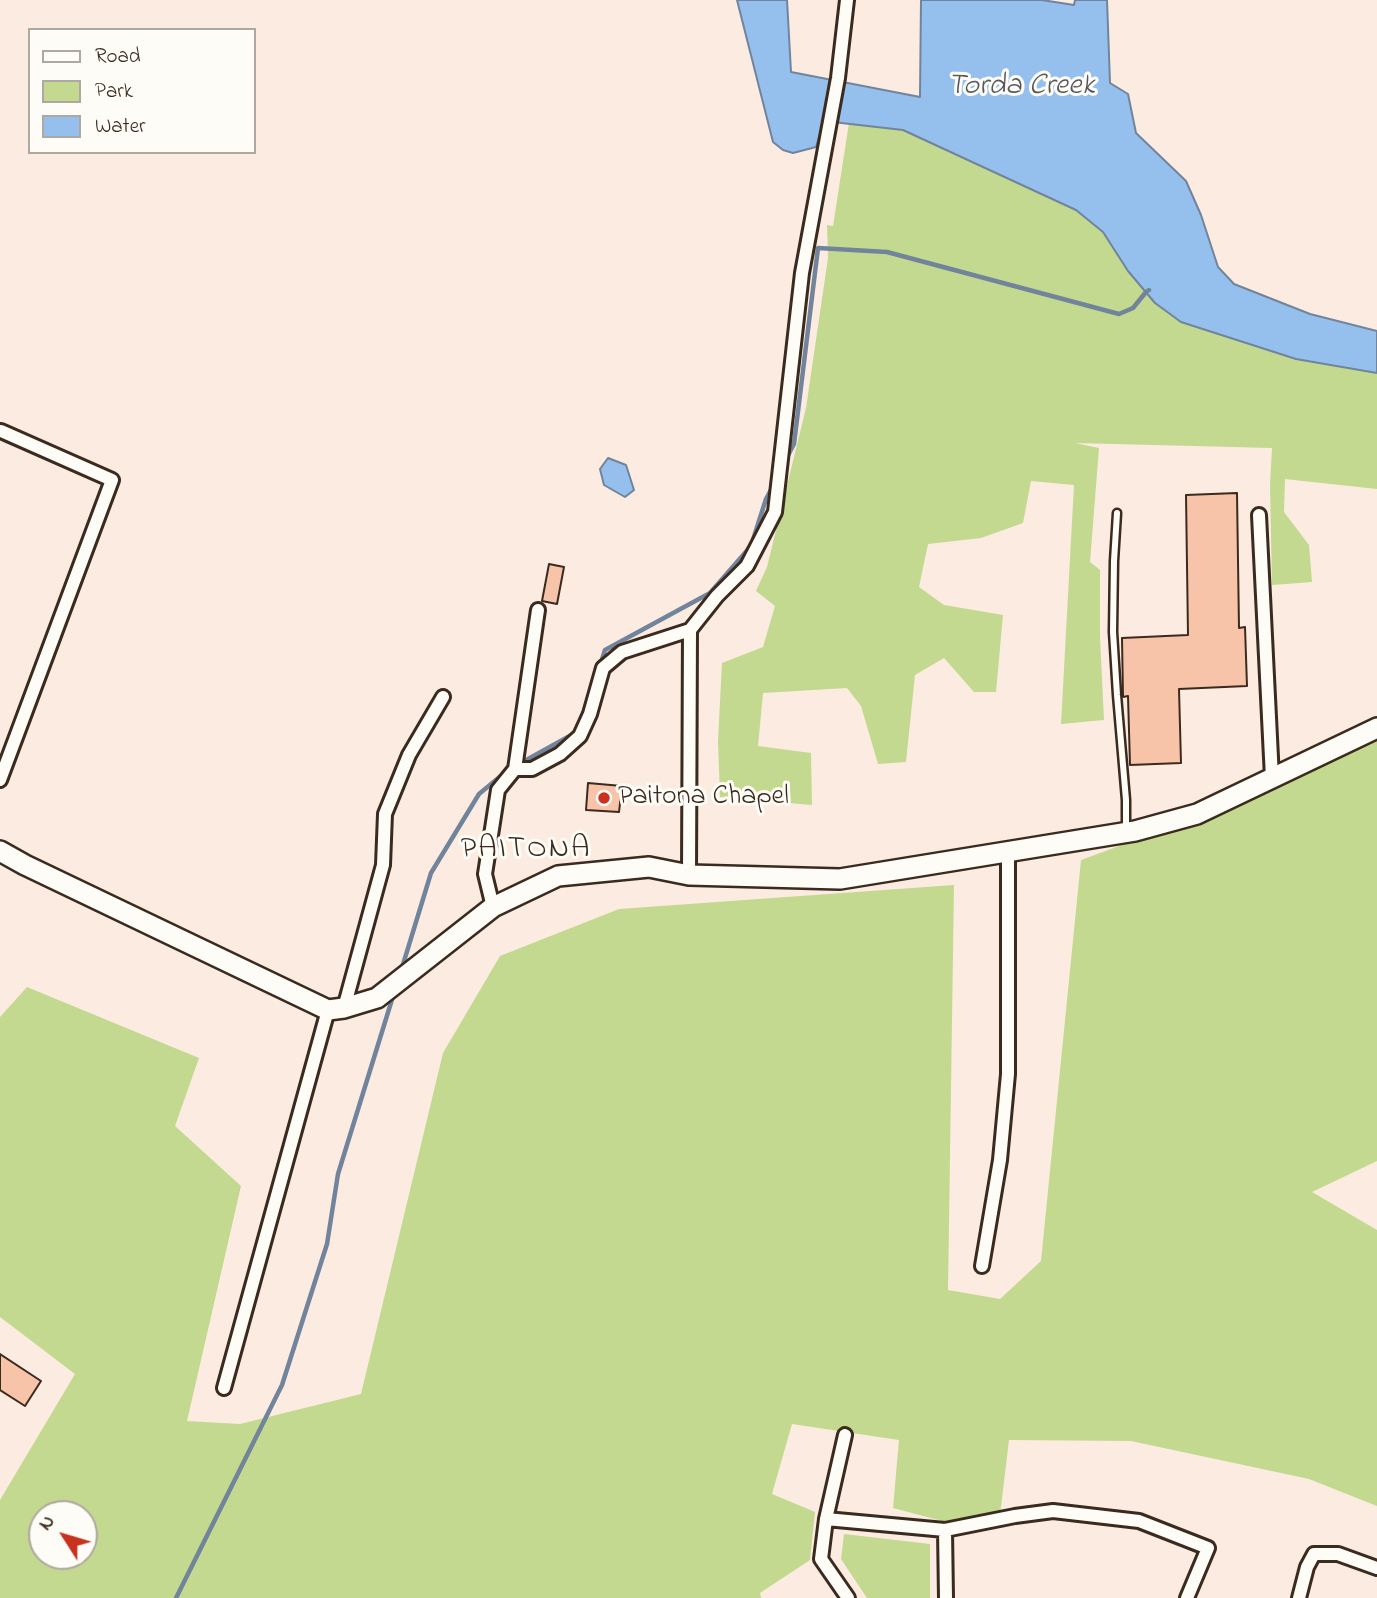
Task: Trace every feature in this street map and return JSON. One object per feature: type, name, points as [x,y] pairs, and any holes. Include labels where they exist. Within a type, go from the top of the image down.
[{"type":"street","points":[[514,769],[532,769],[560,754],[580,736],[590,714],[603,668],[622,652],[690,631],[716,596],[747,566],[775,512],[802,273],[838,78],[847,0]]},
{"type":"street","points":[[0,780],[112,480],[1,431]]},
{"type":"street","points":[[1259,514],[1272,778]]},
{"type":"street","points":[[493,907],[485,874],[498,790],[514,769],[538,610]]},
{"type":"street","points":[[689,875],[690,631]]},
{"type":"street","points":[[224,1388],[336,1009],[383,865],[386,814],[409,755],[443,697]]},
{"type":"street","points":[[0,851],[50,877],[336,1009],[377,998],[493,907],[558,876],[649,867],[689,875],[840,879],[1126,833],[1197,814],[1377,728]]},
{"type":"street","points":[[982,1266],[1000,1160],[1008,1074],[1009,852]]},
{"type":"street","points":[[845,1435],[826,1519],[821,1559],[848,1598]]},
{"type":"street","points":[[826,1519],[946,1531],[1053,1511],[1139,1521],[1208,1548],[1186,1598]]},
{"type":"street","points":[[946,1531],[946,1598]]},
{"type":"street","points":[[1299,1598],[1307,1567],[1314,1554],[1338,1554],[1377,1568]]},
{"type":"lane","points":[[1117,513],[1113,632],[1126,800],[1126,833]]},
{"type":"green space","points":[[849,123],[903,130],[1076,210],[1103,232],[1128,271],[1155,303],[1181,322],[1296,359],[1377,373],[1377,489],[1285,479],[1284,512],[1309,545],[1312,582],[1272,585],[1272,448],[1075,443],[1099,448],[1090,562],[1100,570],[1104,720],[1061,724],[1074,485],[1031,481],[1023,523],[981,538],[928,544],[919,587],[944,605],[1003,615],[996,692],[974,692],[944,658],[915,675],[906,762],[878,764],[861,706],[847,688],[763,693],[758,746],[811,753],[812,805],[720,797],[718,741],[722,663],[763,647],[775,606],[756,591],[767,567],[806,408],[828,258],[827,225],[833,226]]},
{"type":"green space","points":[[1377,740],[1377,1161],[1312,1192],[1377,1230],[1377,1506],[1309,1479],[1131,1441],[1009,1440],[1000,1515],[946,1522],[893,1508],[899,1440],[792,1424],[772,1494],[815,1512],[810,1560],[760,1593],[761,1598],[0,1598],[0,1500],[75,1374],[0,1317],[0,1017],[27,987],[199,1058],[175,1126],[241,1186],[187,1421],[240,1424],[361,1394],[443,1053],[500,956],[619,909],[954,885],[948,1290],[1000,1299],[1041,1261],[1081,860],[1280,787]]},
{"type":"green space","points":[[844,1534],[930,1544],[930,1598],[867,1598],[841,1559]]},
{"type":"water","name":"Torda Creek","points":[[737,0],[787,0],[791,72],[920,97],[921,0],[1042,0],[1074,5],[1075,0],[1107,0],[1110,83],[1128,94],[1136,133],[1186,181],[1201,215],[1218,267],[1234,284],[1310,314],[1377,331],[1377,373],[1296,359],[1181,322],[1155,303],[1128,271],[1103,232],[1076,210],[903,130],[824,121],[816,147],[793,153],[783,150],[773,142]]},
{"type":"water","points":[[608,458],[626,465],[634,490],[625,497],[604,485],[600,469]]},
{"type":"building","points":[[1237,493],[1239,628],[1245,627],[1247,686],[1179,689],[1181,763],[1130,765],[1128,696],[1123,697],[1122,638],[1188,635],[1186,495]]},
{"type":"building","points":[[549,564],[564,567],[557,604],[542,601]]},
{"type":"building","name":"Paitona Chapel","points":[[588,783],[622,786],[619,812],[586,810]]},
{"type":"building","points":[[0,1354],[41,1381],[25,1406],[0,1390]]},
{"type":"waterway","points":[[785,461],[794,444],[818,248],[887,252],[1119,314],[1133,308],[1149,290]]},
{"type":"waterway","points":[[600,666],[605,650],[710,593],[751,546],[766,499],[774,484]]},
{"type":"waterway","points":[[580,722],[589,697]]},
{"type":"waterway","points":[[519,764],[575,733]]},
{"type":"waterway","points":[[401,971],[431,873],[479,794],[508,770]]},
{"type":"waterway","points":[[176,1598],[282,1385],[327,1244],[338,1174],[394,993]]},
{"type":"place","name":"Paitona Chapel","points":[[604,798]]},
{"type":"district","name":"PAITONA","points":[[526,851]]}]
